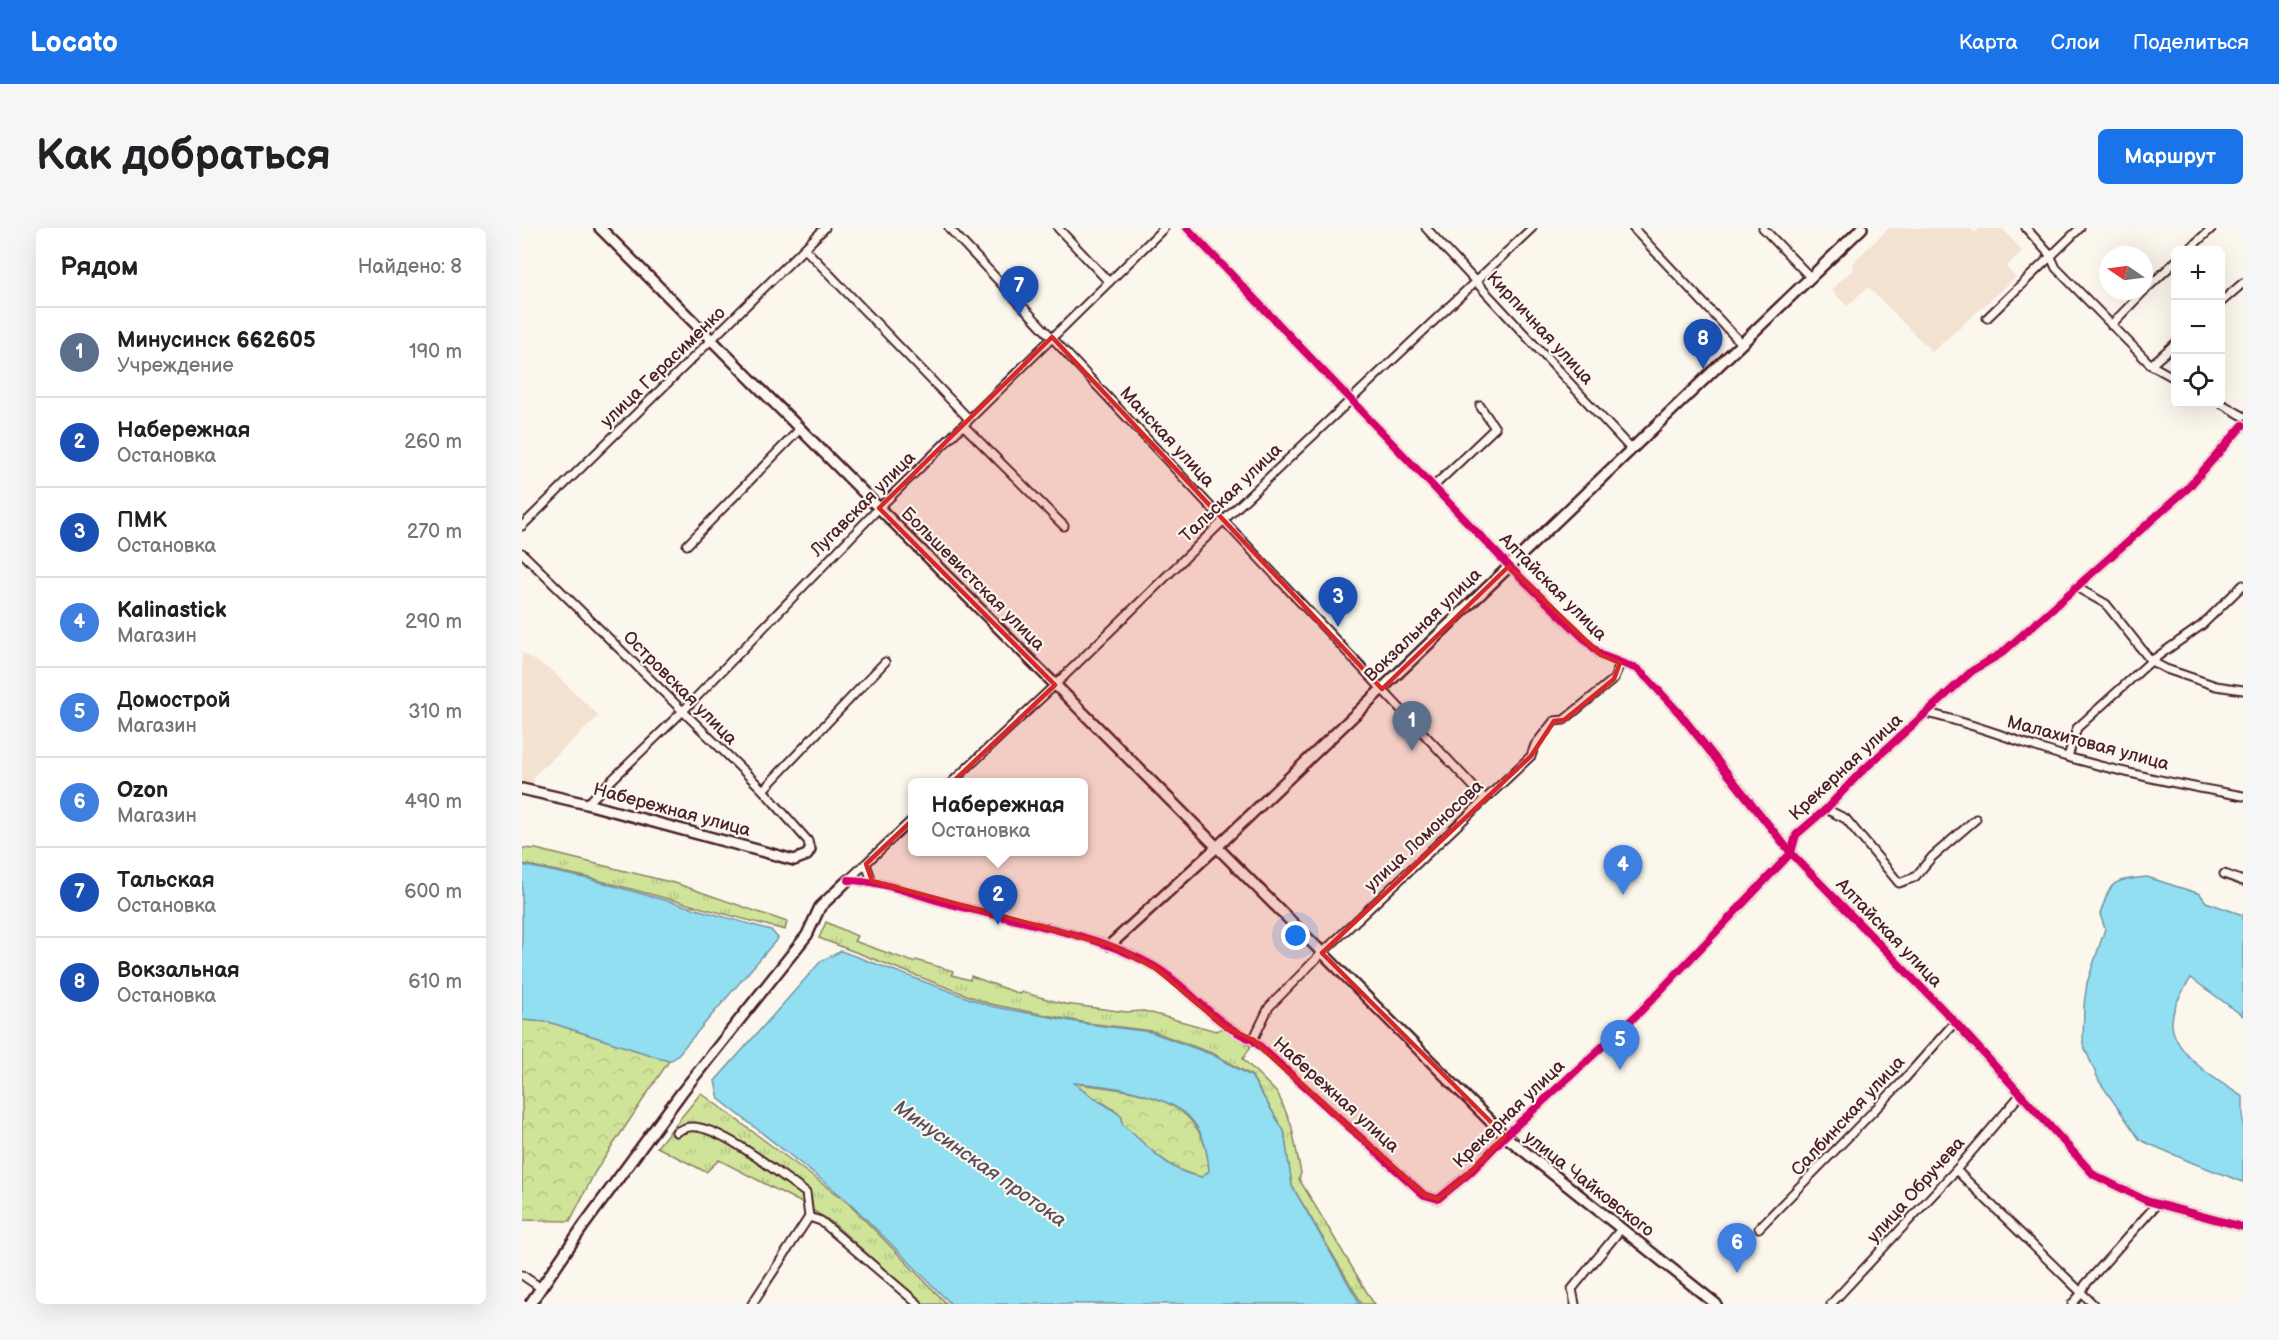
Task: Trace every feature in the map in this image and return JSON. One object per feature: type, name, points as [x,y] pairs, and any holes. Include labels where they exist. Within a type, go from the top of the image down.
[{"type":"street","name":"Большевистская улица","points":[[600,228],[1322,953]]},
{"type":"street","name":"улица Герасименко","points":[[522,526],[825,228]]},
{"type":"street","name":"Манская улица","points":[[949,228],[1485,799]]},
{"type":"street","points":[[1058,228],[1109,282]]},
{"type":"street","name":"Лугавская улица","points":[[587,804],[682,711],[879,508],[1164,228]]},
{"type":"street","name":"Алтайская улица","points":[[1187,228],[1509,566],[1601,655],[1637,669],[1680,714],[1791,853],[1955,1022],[2094,1175],[2147,1201],[2243,1227]]},
{"type":"street","name":"Кирпичная улица","points":[[1426,228],[1631,449]]},
{"type":"street","name":"Тальская улица","points":[[957,778],[1224,520],[1532,228]]},
{"type":"street","points":[[1633,228],[1741,343]]},
{"type":"street","points":[[1763,228],[1811,278]]},
{"type":"street","name":"Вокзальная улица","points":[[1110,945],[1217,847],[1862,228]]},
{"type":"street","points":[[2026,228],[2050,255],[2056,268],[2111,325],[2151,365],[2171,377]]},
{"type":"street","points":[[1987,318],[2080,228]]},
{"type":"street","points":[[2192,246],[2212,228]]},
{"type":"street","points":[[805,249],[969,419]]},
{"type":"street","points":[[2153,282],[2171,265]]},
{"type":"street","points":[[2224,300],[2243,284]]},
{"type":"street","points":[[2111,325],[2135,300]]},
{"type":"street","points":[[2151,365],[2171,347]]},
{"type":"street","points":[[1434,486],[1495,428],[1480,406]]},
{"type":"street","points":[[2225,406],[2243,416]]},
{"type":"street","points":[[963,425],[1064,526]]},
{"type":"street","name":"Крекерная улица","points":[[1438,1199],[1470,1173],[1505,1136],[1641,1011],[1791,853],[1796,835],[1826,809],[1860,773],[1972,671],[2002,653],[2188,489],[2243,425]]},
{"type":"street","points":[[687,545],[799,430]]},
{"type":"street","name":"Островская улица","points":[[522,553],[763,790],[808,841],[810,850]]},
{"type":"street","points":[[2068,757],[2077,728],[2151,661],[2202,625],[2243,585]]},
{"type":"street","points":[[2076,587],[2106,604],[2151,661],[2166,669],[2216,686],[2243,690]]},
{"type":"street","points":[[763,790],[885,662]]},
{"type":"street","name":"улица Ломоносова","points":[[1253,1040],[1269,1007],[1322,953],[1531,756],[1535,745],[1554,721],[1564,720],[1614,680],[1620,663]]},
{"type":"street","name":"Малахитовая улица","points":[[1926,713],[1953,719],[2068,757],[2207,790],[2243,796]]},
{"type":"street","name":"Набережная улица","points":[[522,789],[587,804],[794,860],[807,855],[810,850]]},
{"type":"street","points":[[1826,809],[1846,819],[1899,883],[1915,877],[1932,857],[1976,819]]},
{"type":"street","points":[[530,1304],[584,1225],[682,1092],[807,935],[820,906],[908,824]]},
{"type":"street","points":[[866,864],[872,881]]},
{"type":"street","points":[[2224,874],[2243,881]]},
{"type":"street","name":"Набережная улица","points":[[848,880],[872,881],[950,904],[1110,945],[1154,967],[1204,1006],[1225,1027],[1253,1040],[1424,1195],[1438,1199]]},
{"type":"street","name":"улица Чайковского","points":[[1322,953],[1505,1136],[1716,1304]]},
{"type":"street","name":"Салбинская улица","points":[[1759,1228],[1901,1083],[1955,1022]]},
{"type":"street","name":"улица Обручева","points":[[1832,1304],[1956,1170],[2021,1094]]},
{"type":"street","points":[[676,1131],[691,1127],[720,1134],[806,1193],[809,1217],[752,1304]]},
{"type":"street","points":[[1956,1170],[2093,1304]]},
{"type":"street","points":[[2072,1304],[2085,1285],[2157,1204]]},
{"type":"street","points":[[809,1217],[821,1221],[918,1304]]},
{"type":"street","points":[[1575,1304],[1572,1289],[1621,1229]]},
{"type":"street","points":[[522,1275],[541,1288]]},
{"type":"highlighted area","points":[[1052,337],[1382,689],[1509,566],[1601,655],[1620,663],[1614,679],[1564,720],[1554,721],[1531,756],[1322,953],[1505,1136],[1470,1173],[1438,1199],[1424,1195],[1253,1040],[1225,1027],[1154,967],[1110,945],[872,881],[866,864],[1055,685],[879,508]]},
{"type":"shaded area","points":[[1889,228],[1970,228],[1975,233],[1980,228],[2002,228],[2022,251],[2006,267],[2016,277],[1932,352],[1868,287],[1847,306],[1831,290],[1852,270],[1853,262]]},
{"type":"shaded area","points":[[522,652],[553,672],[599,716],[535,775],[532,788],[522,786]]},
{"type":"green space","points":[[522,848],[536,849],[678,884],[787,922],[785,930],[586,877],[522,864]]},
{"type":"green space","points":[[826,922],[857,936],[854,941],[913,962],[916,960],[953,971],[952,975],[970,980],[971,976],[1020,994],[1021,992],[1065,1004],[1126,1012],[1144,1011],[1216,1031],[1223,1028],[1251,1046],[1243,1059],[1278,1094],[1291,1124],[1301,1173],[1299,1179],[1374,1304],[1362,1304],[1292,1186],[1284,1131],[1251,1075],[1214,1054],[1152,1031],[1087,1023],[990,1004],[819,938]]},
{"type":"green space","points":[[522,1020],[549,1022],[669,1061],[595,1172],[570,1221],[522,1220]]},
{"type":"green space","points":[[1073,1083],[1142,1094],[1163,1101],[1181,1111],[1195,1126],[1205,1145],[1209,1171],[1202,1177],[1168,1163],[1121,1124],[1122,1116]]},
{"type":"green space","points":[[701,1093],[848,1203],[947,1304],[923,1304],[833,1223],[800,1202],[719,1160],[706,1172],[657,1147]]},
{"type":"water","points":[[522,865],[589,879],[771,930],[778,938],[675,1058],[669,1061],[549,1022],[522,1020]]},
{"type":"water","points":[[2147,877],[2200,894],[2206,902],[2243,915],[2243,1016],[2191,978],[2175,1007],[2172,1025],[2181,1047],[2190,1057],[2211,1076],[2243,1097],[2243,1182],[2140,1140],[2099,1081],[2083,1044],[2087,983],[2105,929],[2100,914],[2104,903],[2114,884]]},
{"type":"water","name":"Минусинская протока","points":[[841,951],[990,1006],[1087,1024],[1151,1032],[1213,1055],[1251,1076],[1284,1131],[1292,1186],[1360,1304],[951,1304],[848,1201],[719,1099],[715,1081],[821,961]],"holes":[[[1074,1083],[1118,1088],[1150,1096],[1177,1108],[1188,1116],[1201,1135],[1206,1149],[1209,1171],[1202,1177],[1179,1170],[1169,1164],[1122,1124],[1122,1117]]]},
{"type":"cycle path","points":[[1187,228],[1509,566],[1601,655],[1637,669],[1649,680],[1680,714],[1791,853],[1955,1022],[2094,1175],[2147,1201],[2243,1227]]},
{"type":"cycle path","points":[[848,880],[887,886],[1082,937],[1108,945],[1155,967],[1180,985],[1226,1025],[1253,1040],[1424,1195],[1438,1199],[1470,1173],[1505,1136],[1641,1011],[1791,853],[1796,835],[1826,809],[1860,773],[1972,671],[2002,653],[2188,488],[2243,425]]},
{"type":"place","name":"Тальская","points":[[1019,316]]},
{"type":"place","name":"Вокзальная","points":[[1703,369]]},
{"type":"place","name":"ПМК","points":[[1338,627]]},
{"type":"place","name":"Минусинск 662605","points":[[1412,751]]},
{"type":"place","name":"Kalinastick","points":[[1623,895]]},
{"type":"place","name":"Набережная","points":[[998,925]]},
{"type":"place","name":"Домострой","points":[[1620,1070]]},
{"type":"place","name":"Ozon","points":[[1737,1273]]}]
